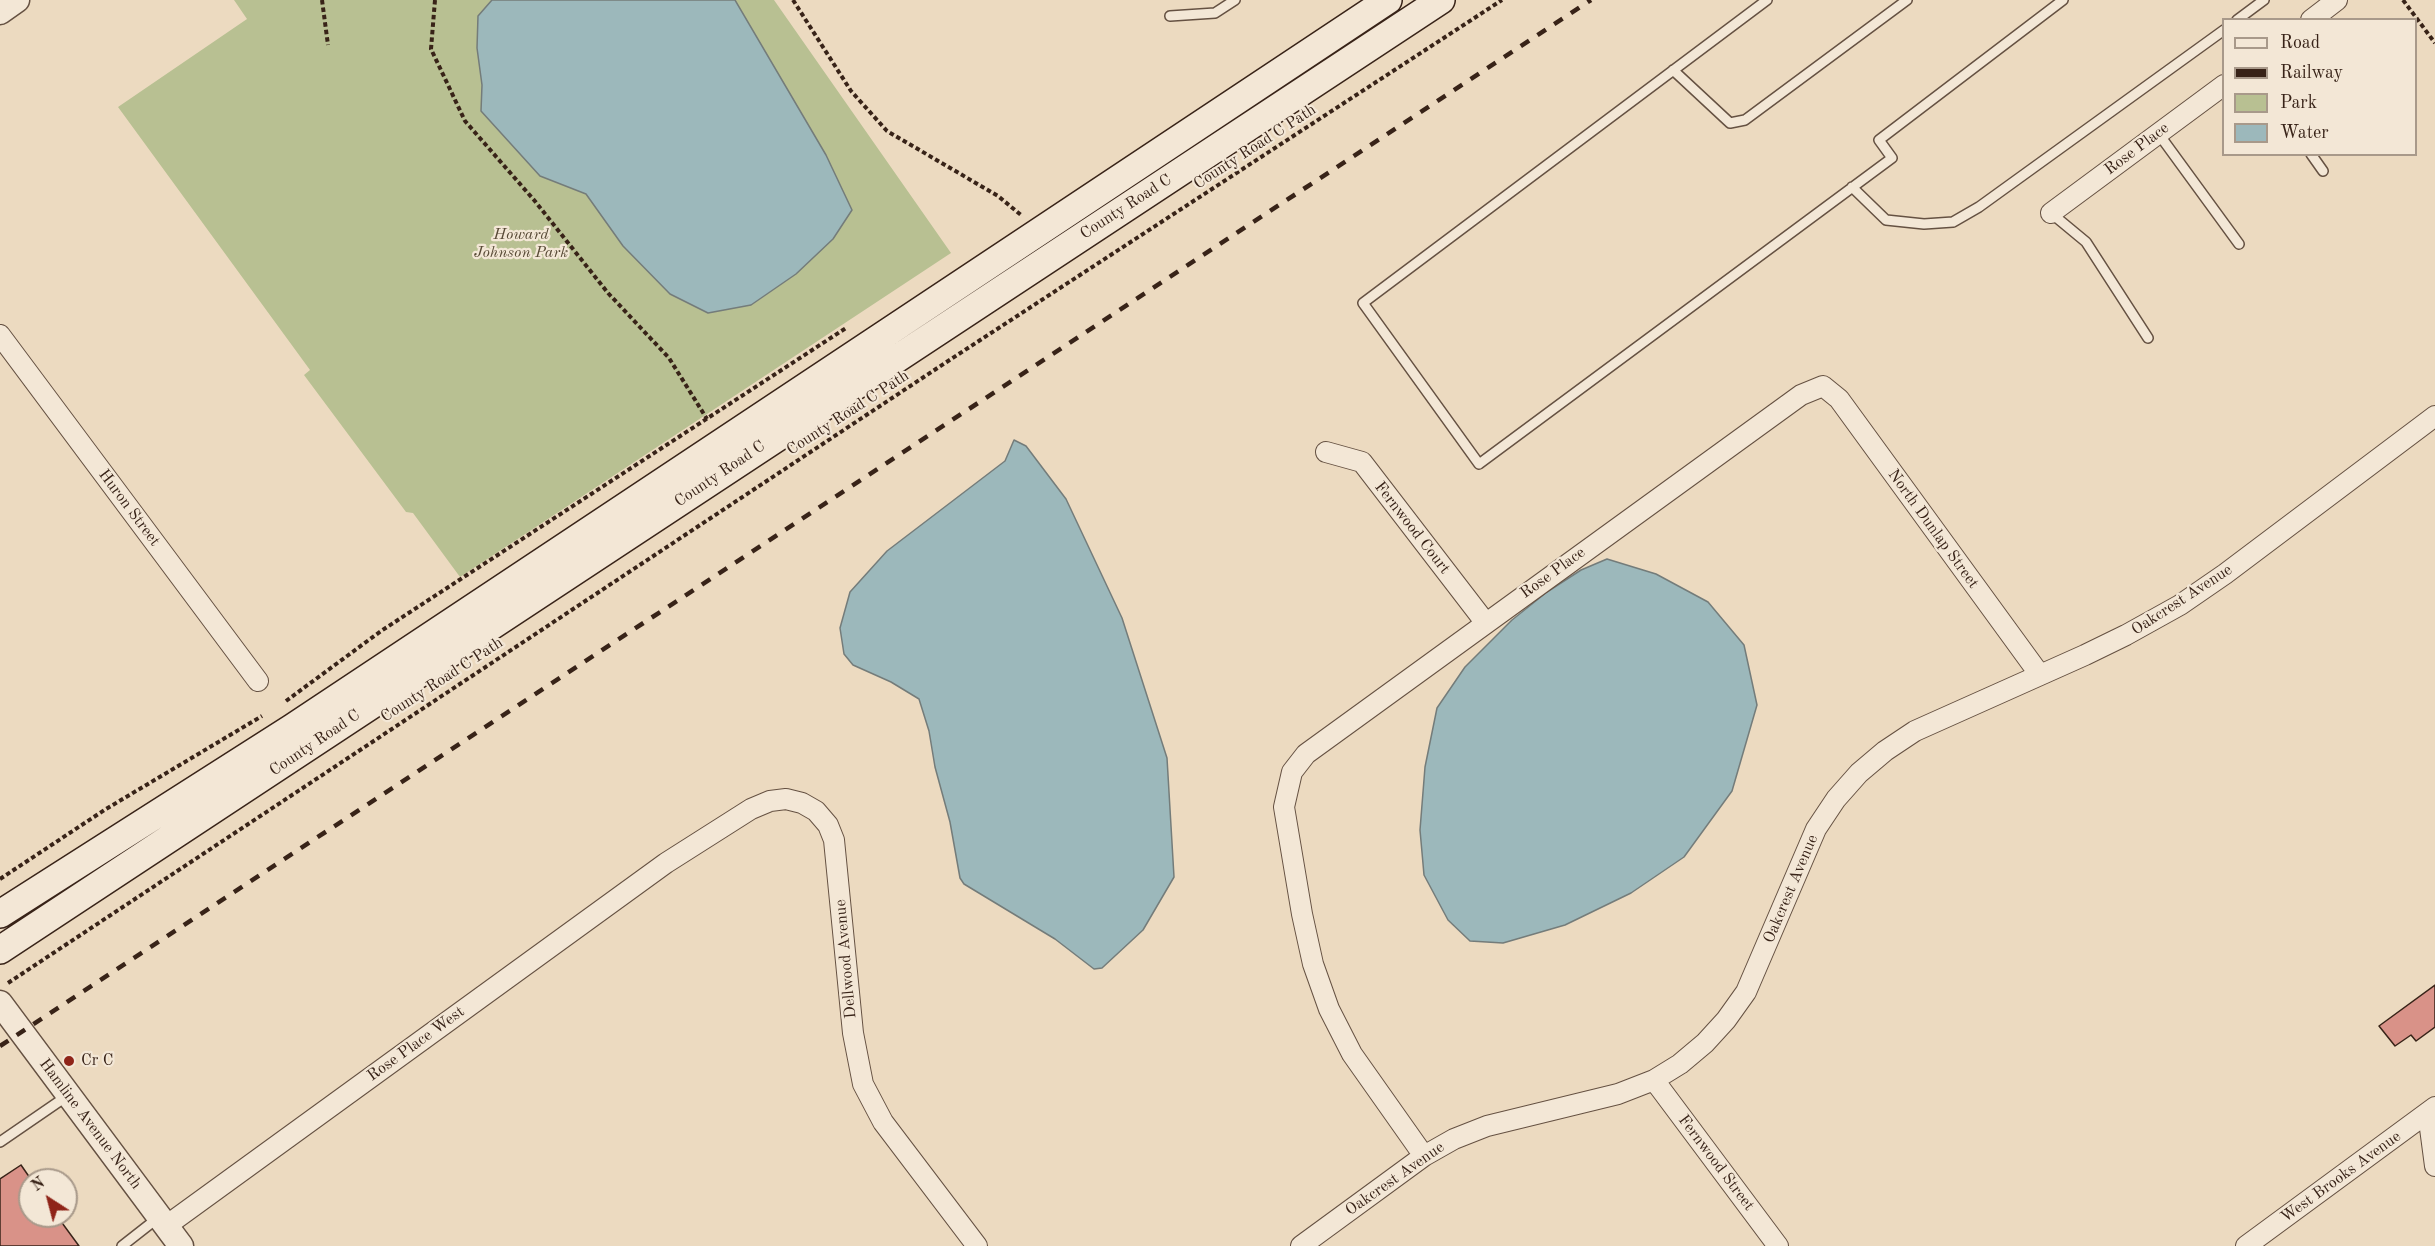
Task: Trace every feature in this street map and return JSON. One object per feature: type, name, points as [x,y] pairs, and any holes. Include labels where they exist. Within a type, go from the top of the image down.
[{"type":"main road","name":"County Road C","points":[[0,914],[312,715],[1388,0]]},
{"type":"main road","name":"County Road C","points":[[0,950],[1441,0]]},
{"type":"street","points":[[0,12],[17,0]]},
{"type":"street","points":[[2314,18],[2337,0]]},
{"type":"street","name":"Rose Place","points":[[2051,213],[2222,86]]},
{"type":"street","name":"Huron Street","points":[[0,335],[258,681]]},
{"type":"street","name":"Rose Place","points":[[1424,1156],[1352,1054],[1329,1009],[1313,964],[1284,807],[1293,772],[1306,754],[1485,622],[1800,395],[1824,386]]},
{"type":"street","name":"North Dunlap Street","points":[[1824,386],[1839,399],[2040,675]]},
{"type":"street","name":"Oakcrest Avenue","points":[[1301,1246],[1424,1156],[1454,1139],[1487,1126],[1618,1094],[1654,1080],[1680,1064],[1705,1043],[1726,1020],[1746,992],[1816,829],[1836,799],[1859,773],[1885,751],[1915,731],[2126,635],[2180,605],[2225,574],[2435,416]]},
{"type":"street","name":"Fernwood Court","points":[[1326,452],[1362,462],[1485,622]]},
{"type":"street","name":"Dellwood Avenue","points":[[666,863],[751,809],[770,801],[786,799],[802,803],[816,811],[828,825],[836,847],[853,1033],[863,1084],[883,1122],[977,1246]]},
{"type":"street","name":"Rose Place West","points":[[162,1222],[666,863]]},
{"type":"street","name":"Hamline Avenue North","points":[[0,1003],[181,1246]]},
{"type":"street","name":"Fernwood Street","points":[[1654,1080],[1778,1246]]},
{"type":"street","points":[[2431,1110],[2435,1166]]},
{"type":"street","name":"West Brooks Avenue","points":[[2246,1246],[2431,1110]]},
{"type":"lane","points":[[1170,16],[1215,13],[1235,0]]},
{"type":"lane","points":[[1767,0],[1363,303],[1479,464],[1892,158],[1879,140],[2063,0]]},
{"type":"lane","points":[[1673,70],[1730,123],[1745,120],[1907,0]]},
{"type":"lane","points":[[2240,18],[2264,0]]},
{"type":"lane","points":[[1852,187],[1886,220],[1924,224],[1953,222],[1979,207],[2222,31]]},
{"type":"lane","points":[[2158,133],[2239,244]]},
{"type":"lane","points":[[2312,156],[2323,171]]},
{"type":"lane","points":[[2051,213],[2086,242],[2148,338]]},
{"type":"lane","points":[[0,1142],[69,1095]]},
{"type":"lane","points":[[122,1246],[162,1222]]},
{"type":"path","points":[[322,0],[328,45]]},
{"type":"path","points":[[435,0],[431,49],[465,121],[534,200],[608,293],[669,358],[707,419]]},
{"type":"path","points":[[793,0],[851,91],[887,131],[998,196],[1022,215],[1013,221]]},
{"type":"path","name":"County Road C Path","points":[[0,988],[945,363],[1502,0]]},
{"type":"path","points":[[2403,0],[2416,18]]},
{"type":"path","points":[[2417,19],[2435,43]]},
{"type":"path","points":[[278,706],[381,631],[855,322]]},
{"type":"path","points":[[0,879],[106,809],[268,712]]},
{"type":"green space","name":"Howard Johnson Park","points":[[234,0],[774,0],[951,253],[460,577],[413,513],[406,512],[304,375],[310,370],[118,107],[247,19]]},
{"type":"water","points":[[492,0],[735,0],[826,155],[852,210],[833,239],[796,274],[751,305],[708,313],[670,294],[623,246],[586,194],[540,176],[481,111],[482,85],[477,48],[478,16]]},
{"type":"water","points":[[1014,440],[1026,446],[1066,499],[1122,618],[1167,758],[1174,877],[1143,930],[1102,968],[1094,969],[1055,939],[964,884],[960,878],[950,822],[935,767],[929,731],[919,699],[891,682],[853,665],[844,654],[840,628],[850,592],[887,551],[1005,461]]},
{"type":"water","points":[[1607,559],[1656,574],[1708,602],[1744,645],[1757,705],[1732,791],[1684,857],[1631,893],[1565,925],[1503,943],[1470,941],[1448,920],[1424,875],[1420,830],[1425,767],[1437,708],[1465,667],[1512,620],[1547,592],[1581,570]]},
{"type":"building","points":[[2435,985],[2435,1027],[2416,1041],[2411,1035],[2395,1046],[2379,1026]]},
{"type":"building","points":[[21,1165],[23,1168],[18,1168],[18,1228],[66,1228],[79,1246],[0,1246],[0,1179]]},
{"type":"railway","points":[[0,1046],[1591,0]]},
{"type":"place","name":"Cr C","points":[[69,1061]]}]
